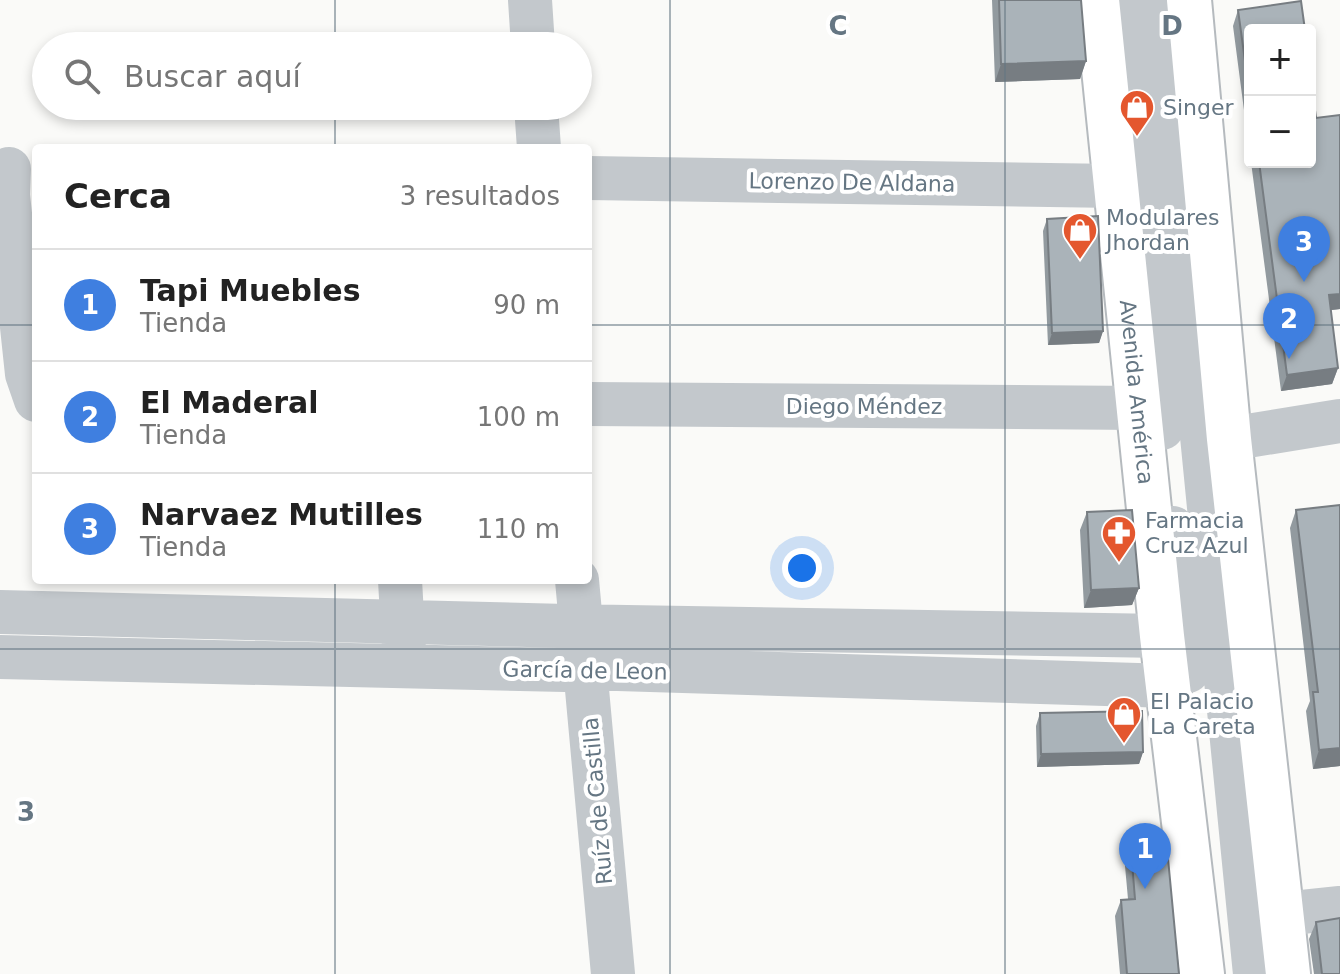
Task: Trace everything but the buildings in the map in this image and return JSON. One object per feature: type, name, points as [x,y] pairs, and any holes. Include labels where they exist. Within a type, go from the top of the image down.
[{"type":"main road","name":"Avenida América","points":[[1097,0],[1162,636],[1202,974]]},
{"type":"main road","points":[[1189,0],[1229,439],[1288,974]]},
{"type":"street","points":[[530,0],[532,32]]},
{"type":"street","points":[[1125,0],[1160,405],[1220,974]]},
{"type":"street","points":[[1159,0],[1255,974]]},
{"type":"street","points":[[537,120],[539,144]]},
{"type":"street","points":[[15,169],[8,195],[27,374],[32,388]]},
{"type":"street","name":"Lorenzo De Aldana","points":[[592,178],[1116,186]]},
{"type":"street","name":"Diego Méndez","points":[[592,404],[1140,408]]},
{"type":"street","points":[[1229,439],[1340,421]]},
{"type":"street","name":"Ruíz de Castilla","points":[[577,584],[613,974]]},
{"type":"street","points":[[401,601],[405,666]]},
{"type":"street","name":"García de Leon","points":[[0,612],[401,601],[583,648],[1170,686]]},
{"type":"street","name":"García de Leon","points":[[0,657],[565,670],[583,648],[1162,636]]},
{"type":"street","points":[[1283,914],[1340,908]]},
{"type":"place","name":"Singer","points":[[1137,138]]},
{"type":"place","name":"Modulares Jhordan","points":[[1080,261]]},
{"type":"place","name":"Narvaez Mutilles","points":[[1304,282]]},
{"type":"place","name":"El Maderal","points":[[1289,359]]},
{"type":"place","name":"Farmacia Cruz Azul","points":[[1119,564]]},
{"type":"place","name":"El Palacio La Careta","points":[[1124,745]]},
{"type":"place","name":"Tapi Muebles","points":[[1145,889]]}]
